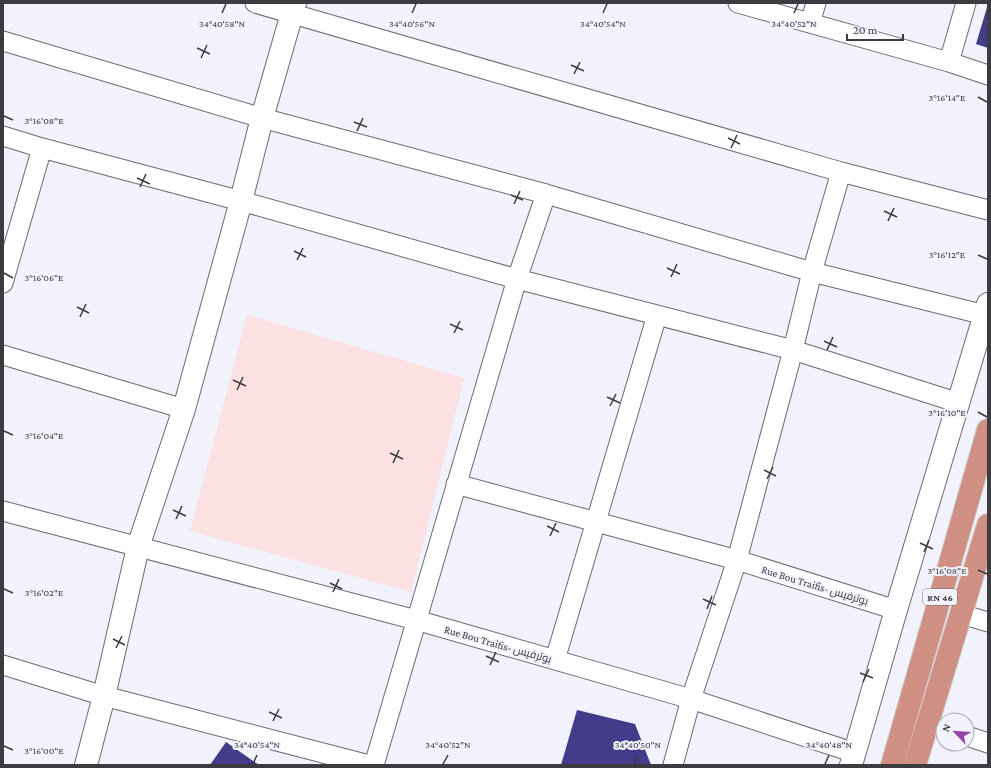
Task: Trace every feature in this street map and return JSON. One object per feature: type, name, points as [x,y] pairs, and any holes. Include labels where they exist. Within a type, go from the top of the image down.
[{"type":"highway","name":"RN 46","points":[[892,765],[988,430]]},
{"type":"highway","name":"RN 46","points":[[938,712],[961,614],[988,525]]},
{"type":"highway","name":"RN 46","points":[[915,765],[935,726]]},
{"type":"street","points":[[255,3],[293,8],[841,172],[988,210]]},
{"type":"street","points":[[738,3],[949,62],[988,75]]},
{"type":"street","points":[[810,23],[816,3]]},
{"type":"street","points":[[949,62],[966,3]]},
{"type":"street","points":[[86,765],[104,696],[138,547],[184,409],[293,8]]},
{"type":"street","points":[[3,41],[262,118],[546,194],[812,272],[986,310],[853,759]]},
{"type":"street","points":[[3,136],[517,279],[793,350],[959,403]]},
{"type":"street","points":[[3,283],[42,148]]},
{"type":"street","points":[[674,765],[692,699],[737,560],[793,350],[812,272],[841,172]]},
{"type":"street","points":[[374,765],[517,279],[546,194]]},
{"type":"street","points":[[555,660],[657,315]]},
{"type":"street","points":[[3,355],[184,409]]},
{"type":"street","name":"Rue Bou Traifis- بوترفيس","points":[[456,484],[737,560],[896,610]]},
{"type":"street","name":"Rue Bou Traifis- بوترفيس","points":[[3,511],[416,620],[692,699],[853,759]]},
{"type":"street","points":[[961,614],[988,622]]},
{"type":"street","points":[[3,665],[104,696],[369,765]]},
{"type":"street","points":[[975,739],[988,743]]},
{"type":"shaded area","points":[[247,315],[464,378],[411,592],[190,531]]},
{"type":"building","points":[[988,4],[988,48],[976,44]]},
{"type":"building","points":[[577,710],[635,724],[651,765],[561,765]]},
{"type":"building","points":[[226,742],[259,765],[210,765]]}]
